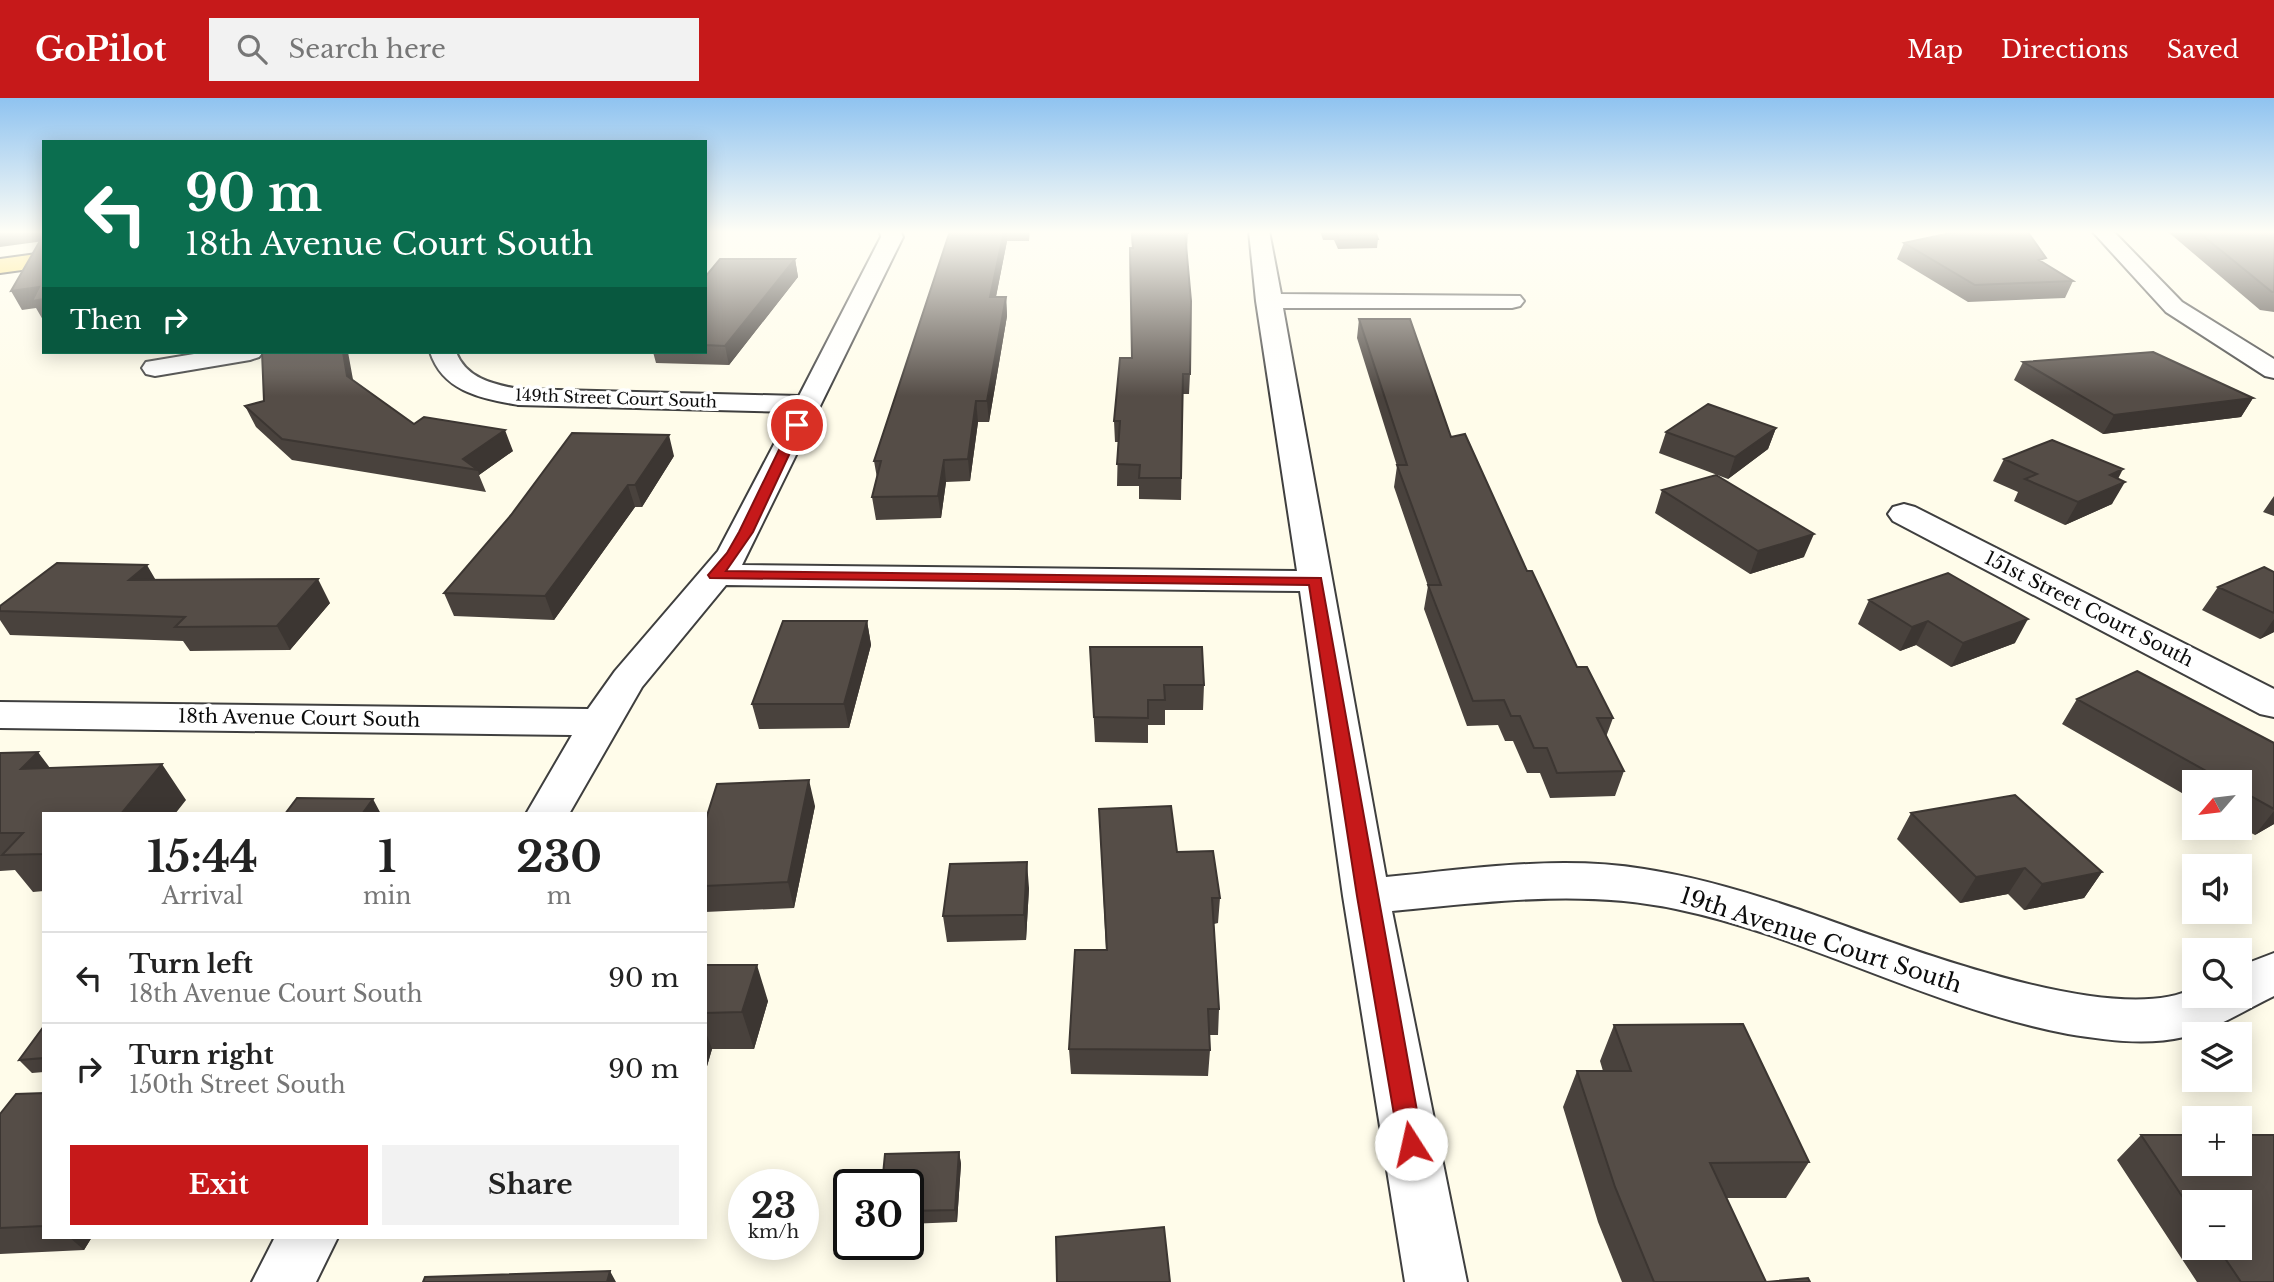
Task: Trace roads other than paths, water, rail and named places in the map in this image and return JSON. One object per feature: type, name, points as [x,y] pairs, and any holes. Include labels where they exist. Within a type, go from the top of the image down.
[{"type":"street","points":[[548,812],[599,722],[660,637],[733,555],[867,286]]},
{"type":"street","points":[[1266,286],[1296,445],[1366,896],[1436,1282]]},
{"type":"street","points":[[2154,286],[2174,307],[2274,370]]},
{"type":"street","points":[[1268,301],[1512,301]]},
{"type":"street","points":[[155,368],[238,354]]},
{"type":"street","name":"149th Street Court South","points":[[444,354],[449,369],[457,376],[493,392],[518,397],[807,404]]},
{"type":"street","name":"151st Street Court South","points":[[1904,514],[2274,705]]},
{"type":"street","points":[[715,575],[1316,581]]},
{"type":"street","name":"18th Avenue Court South","points":[[0,715],[599,722]]},
{"type":"street","name":"19th Avenue Court South","points":[[1366,896],[1499,884],[1601,882],[1676,891],[1996,997],[2064,1012],[2131,1021],[2185,1016],[2202,1008]]},
{"type":"street","points":[[2252,983],[2274,973]]},
{"type":"street","points":[[283,1282],[307,1239]]}]
